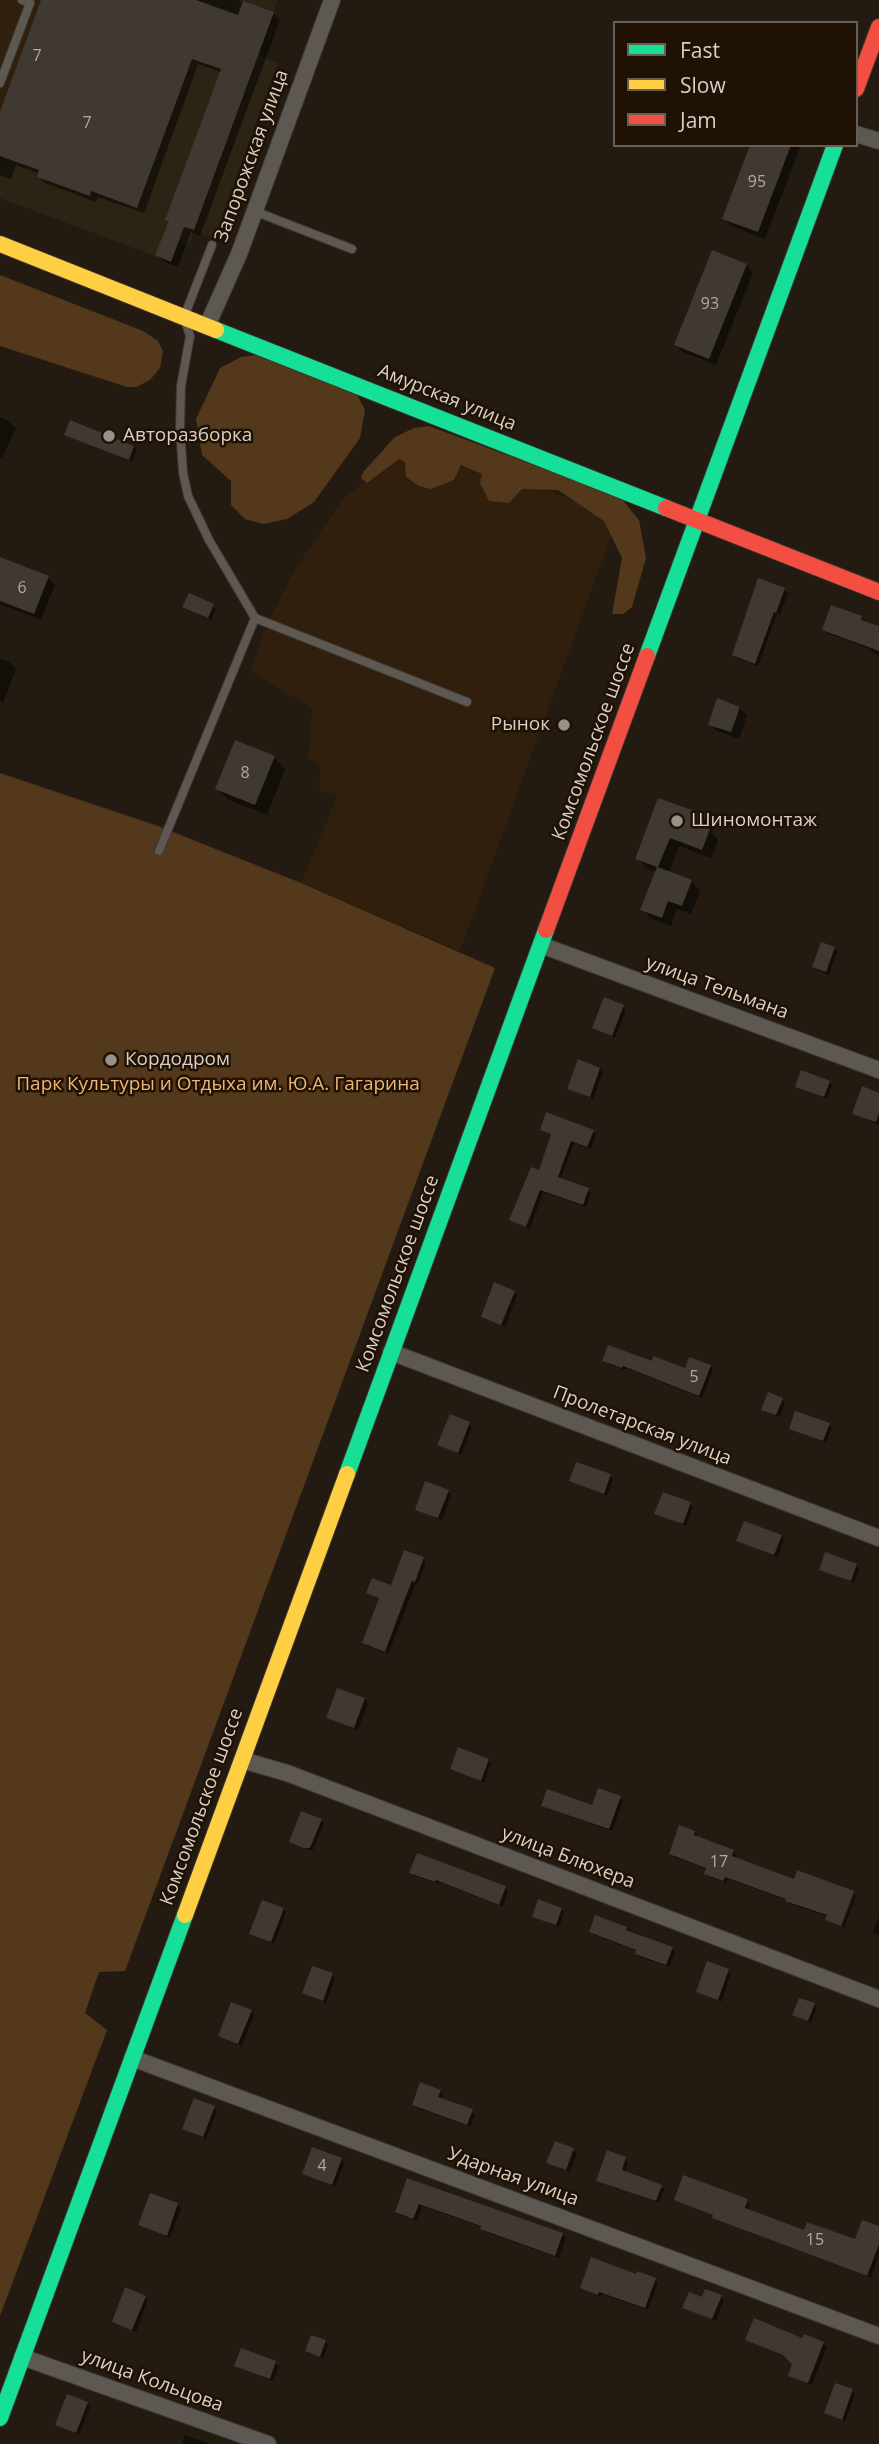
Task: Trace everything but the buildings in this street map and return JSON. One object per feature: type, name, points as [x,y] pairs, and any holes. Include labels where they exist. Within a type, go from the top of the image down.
[{"type":"main road","points":[[858,84],[879,27]]},
{"type":"main road","name":"Комсомольское шоссе","points":[[0,2418],[834,147]]},
{"type":"main road","name":"Амурская улица","points":[[0,244],[879,592]]},
{"type":"street","name":"Запорожская улица","points":[[207,326],[239,254],[332,0]]},
{"type":"street","points":[[858,135],[879,141]]},
{"type":"street","name":"улица Тельмана","points":[[541,945],[879,1070]]},
{"type":"street","name":"Пролетарская улица","points":[[391,1352],[879,1538]]},
{"type":"street","name":"улица Блюхера","points":[[242,1760],[286,1773],[879,1999]]},
{"type":"street","name":"Ударная улица","points":[[132,2058],[879,2336]]},
{"type":"street","name":"улица Кольцова","points":[[22,2357],[268,2444]]},
{"type":"lane","points":[[0,83],[30,3],[22,0]]},
{"type":"lane","points":[[254,211],[352,249]]},
{"type":"lane","points":[[212,245],[184,317],[190,336],[181,386],[180,428],[183,473],[188,496],[209,540],[255,618],[467,702]]},
{"type":"lane","points":[[159,851],[255,618]]},
{"type":"shaded area","points":[[0,0],[41,0],[0,112]]},
{"type":"shaded area","points":[[41,0],[278,0],[258,54],[278,63],[214,238],[194,231],[189,245],[179,241],[171,262],[0,198],[0,111]]},
{"type":"shaded area","points":[[417,440],[618,517],[460,951],[301,883],[337,797],[319,790],[321,765],[308,759],[312,708],[251,672],[267,624],[295,569],[344,498]]},
{"type":"green space","points":[[0,275],[143,331],[158,341],[163,351],[160,368],[150,380],[136,387],[127,387],[0,346]]},
{"type":"green space","points":[[257,355],[356,392],[365,410],[360,438],[314,502],[287,519],[263,524],[245,519],[231,505],[231,481],[202,455],[196,419],[220,368],[241,357]]},
{"type":"green space","points":[[429,426],[620,497],[639,520],[646,558],[632,607],[623,614],[612,614],[622,558],[604,521],[558,490],[522,489],[509,503],[489,501],[480,483],[482,474],[461,465],[454,480],[431,489],[419,486],[406,477],[405,462],[399,459],[367,483],[361,478],[364,471],[395,437],[414,428]]},
{"type":"green space","name":"Парк Культуры и Отдыха им. Ю.А. Гагарина","points":[[0,773],[158,826],[301,883],[495,968],[125,1971],[99,1972],[85,2013],[107,2030],[0,2316]]},
{"type":"traffic: fast","points":[[647,656],[834,147]]},
{"type":"traffic: fast","points":[[216,330],[666,508]]},
{"type":"traffic: fast","points":[[347,1474],[546,930]]},
{"type":"traffic: fast","points":[[0,2418],[185,1915]]},
{"type":"traffic: slow","points":[[0,244],[216,330]]},
{"type":"traffic: slow","points":[[185,1915],[347,1474]]},
{"type":"traffic: jam","points":[[858,84],[879,27]]},
{"type":"traffic: jam","points":[[666,508],[879,592]]},
{"type":"traffic: jam","points":[[546,930],[647,656]]},
{"type":"place","name":"Авторазборка","points":[[109,436]]},
{"type":"place","name":"Рынок","points":[[564,725]]},
{"type":"place","name":"Шиномонтаж","points":[[677,821]]},
{"type":"place","name":"Кордодром","points":[[111,1060]]}]
